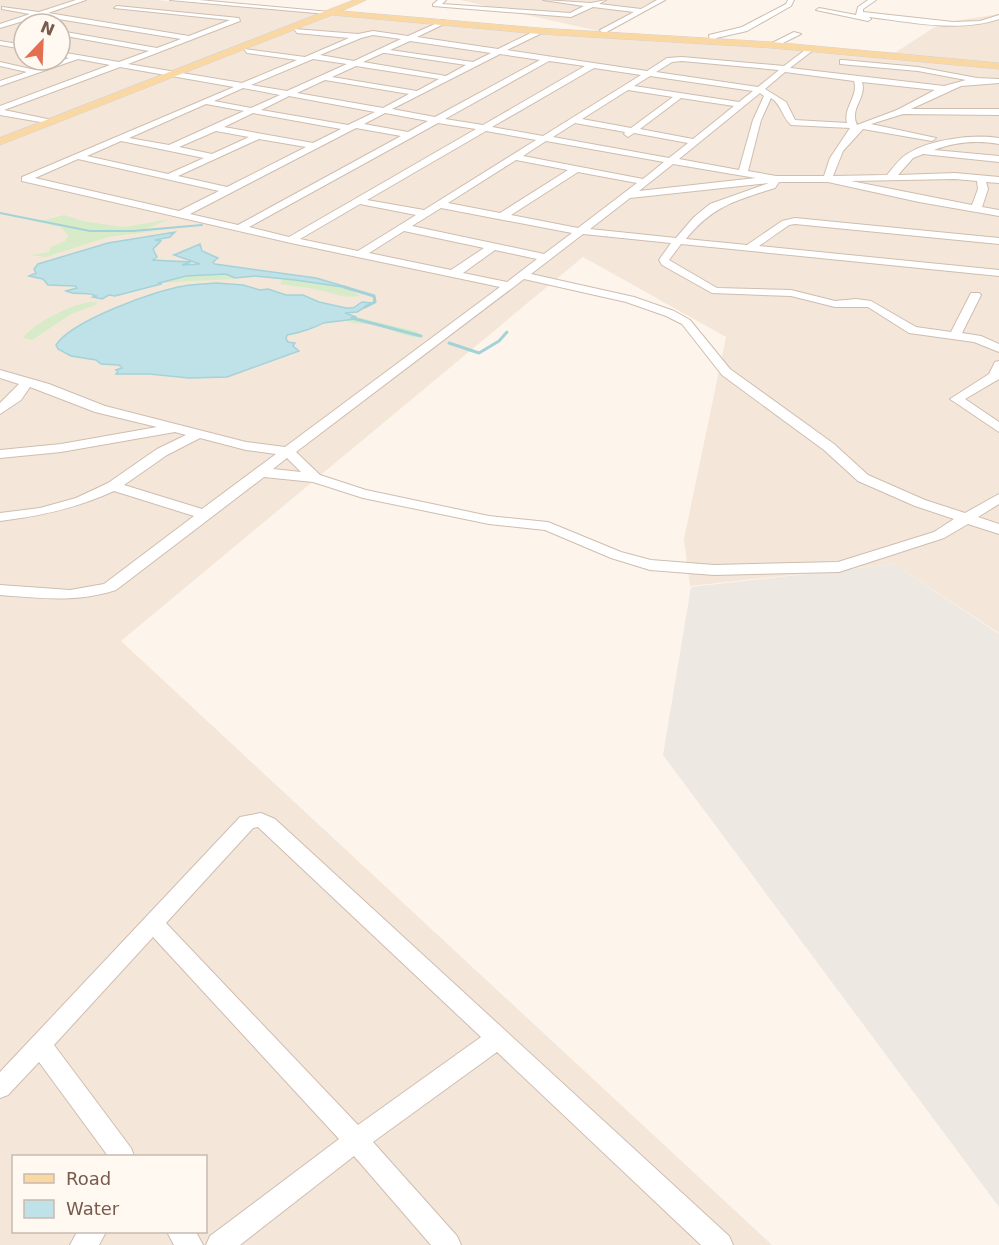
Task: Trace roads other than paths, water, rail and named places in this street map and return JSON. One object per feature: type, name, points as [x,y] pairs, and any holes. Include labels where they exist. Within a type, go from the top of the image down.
[{"type":"main road","points":[[0,142],[362,0]]},
{"type":"main road","points":[[338,10],[539,31],[772,45],[809,49],[845,57],[999,66]]},
{"type":"main road","points":[[0,151],[297,31],[338,10],[714,41]]},
{"type":"main road","points":[[24,132],[39,135]]},
{"type":"street","points":[[45,12],[83,0]]},
{"type":"street","points":[[108,11],[134,0]]},
{"type":"street","points":[[173,0],[338,10]]},
{"type":"street","points":[[207,0],[338,10]]},
{"type":"street","points":[[443,0],[435,5],[571,15],[603,0]]},
{"type":"street","points":[[505,24],[548,0],[641,11]]},
{"type":"street","points":[[603,32],[662,0]]},
{"type":"street","points":[[714,41],[712,38],[714,36],[744,29],[789,5],[791,0]]},
{"type":"street","points":[[873,0],[858,10],[859,14],[875,18]]},
{"type":"street","points":[[2,8],[21,3]]},
{"type":"street","points":[[2,8],[34,12]]},
{"type":"street","points":[[0,111],[238,20],[117,8]]},
{"type":"street","points":[[819,10],[875,18],[999,26]]},
{"type":"street","points":[[121,26],[160,12]]},
{"type":"street","points":[[72,24],[100,14]]},
{"type":"street","points":[[149,32],[193,15]]},
{"type":"street","points":[[978,23],[999,17]]},
{"type":"street","points":[[72,18],[191,38]]},
{"type":"street","points":[[171,148],[444,22]]},
{"type":"street","points":[[297,31],[359,36],[380,34],[413,38],[764,92],[782,100],[794,123],[856,127],[935,141],[979,138],[999,141]]},
{"type":"street","points":[[180,215],[539,31]]},
{"type":"street","points":[[772,45],[797,34]]},
{"type":"street","points":[[72,35],[159,50]]},
{"type":"street","points":[[359,36],[25,179],[291,240],[510,286]]},
{"type":"street","points":[[0,590],[78,595],[94,593],[110,587],[204,514],[524,276],[743,105],[764,92],[785,69],[809,49]]},
{"type":"street","points":[[247,51],[357,63],[447,78]]},
{"type":"street","points":[[385,51],[473,64]]},
{"type":"street","points":[[72,56],[546,137],[776,179]]},
{"type":"street","points":[[72,59],[77,57]]},
{"type":"street","points":[[836,77],[845,57],[974,79],[999,81]]},
{"type":"street","points":[[240,228],[549,58]]},
{"type":"street","points":[[360,254],[647,73],[674,59],[785,69],[945,89]]},
{"type":"street","points":[[720,69],[729,63]]},
{"type":"street","points":[[291,240],[593,65]]},
{"type":"street","points":[[0,84],[36,72]]},
{"type":"street","points":[[703,81],[711,75]]},
{"type":"street","points":[[325,78],[417,93]]},
{"type":"street","points":[[856,127],[848,115],[859,90],[857,79]]},
{"type":"street","points":[[898,113],[945,89],[974,79]]},
{"type":"street","points":[[625,87],[743,105]]},
{"type":"street","points":[[743,173],[757,120],[767,101],[764,92]]},
{"type":"street","points":[[608,148],[680,95]]},
{"type":"street","points":[[206,102],[409,135]]},
{"type":"street","points":[[0,111],[49,122]]},
{"type":"street","points":[[919,112],[930,123]]},
{"type":"street","points":[[828,179],[832,163],[856,127],[875,119],[898,113],[999,112]]},
{"type":"street","points":[[573,120],[697,142]]},
{"type":"street","points":[[215,128],[314,146]]},
{"type":"street","points":[[890,177],[905,160],[923,152],[935,141],[938,130]]},
{"type":"street","points":[[169,177],[258,136]]},
{"type":"street","points":[[118,138],[214,157]]},
{"type":"street","points":[[935,141],[951,154]]},
{"type":"street","points":[[923,152],[999,159]]},
{"type":"street","points":[[75,156],[228,190]]},
{"type":"street","points":[[514,158],[645,182]]},
{"type":"street","points":[[502,216],[576,169]]},
{"type":"street","points":[[627,195],[776,179],[890,177],[982,184],[999,190]]},
{"type":"street","points":[[776,179],[772,186],[716,205],[698,219],[679,241],[664,260],[666,263],[707,288],[731,293],[796,294],[835,304],[864,302],[876,306],[913,330],[977,339],[999,348]]},
{"type":"street","points":[[828,179],[919,200],[999,213]]},
{"type":"street","points":[[982,184],[999,180]]},
{"type":"street","points":[[976,209],[982,184]]},
{"type":"street","points":[[357,201],[424,213]]},
{"type":"street","points":[[438,204],[579,231],[999,273]]},
{"type":"street","points":[[749,248],[786,223],[795,221],[999,241]]},
{"type":"street","points":[[401,227],[546,258]]},
{"type":"street","points":[[452,275],[493,247]]},
{"type":"street","points":[[524,276],[641,303],[679,317],[686,322],[726,372],[829,447],[863,478],[910,499],[999,529]]},
{"type":"street","points":[[956,336],[975,295]]},
{"type":"street","points":[[999,365],[995,376],[956,399],[999,428]]},
{"type":"street","points":[[0,374],[27,381],[100,409],[246,446],[288,451],[315,478]]},
{"type":"street","points":[[0,410],[16,397],[27,381]]},
{"type":"street","points":[[0,454],[61,448],[178,428]]},
{"type":"street","points":[[0,517],[63,507],[113,486],[162,452],[200,433]]},
{"type":"street","points":[[261,472],[315,478],[363,494],[500,522],[548,526],[609,553],[643,563],[714,570],[839,567],[920,543],[939,535],[973,519],[999,498]]},
{"type":"street","points":[[113,486],[204,514]]},
{"type":"street","points":[[973,519],[999,522]]},
{"type":"street","points":[[0,1088],[247,822],[261,820],[499,1037],[720,1245]]},
{"type":"street","points":[[152,922],[356,1140],[448,1245]]},
{"type":"street","points":[[219,1245],[356,1140],[499,1037]]},
{"type":"street","points":[[40,1044],[121,1155]]},
{"type":"street","points":[[83,1245],[92,1233]]},
{"type":"street","points":[[181,1233],[190,1245]]},
{"type":"water","points":[[175,232],[170,237],[155,240],[161,241],[153,249],[157,257],[153,260],[191,262],[182,265],[200,264],[174,255],[200,244],[202,251],[218,258],[213,262],[215,264],[316,278],[350,288],[255,276],[235,278],[226,274],[186,276],[115,296],[109,295],[102,299],[93,297],[96,296],[92,294],[66,291],[77,288],[75,286],[48,285],[43,279],[29,276],[36,273],[34,269],[38,264],[108,243]]},
{"type":"water","points":[[217,283],[243,285],[260,290],[268,289],[286,295],[303,295],[319,302],[346,308],[353,308],[362,302],[372,303],[357,312],[345,313],[356,317],[355,319],[323,323],[287,335],[288,342],[295,343],[293,346],[299,351],[227,377],[189,378],[149,374],[116,374],[118,371],[116,370],[122,368],[119,365],[101,364],[96,360],[71,356],[58,349],[56,345],[78,326],[135,300],[188,285]]},
{"type":"waterway","points":[[0,213],[90,231],[133,231],[202,225]]},
{"type":"waterway","points":[[344,287],[374,296],[375,302],[365,307]]},
{"type":"waterway","points":[[352,318],[421,336]]},
{"type":"waterway","points":[[449,343],[479,353],[499,341],[507,332]]}]
